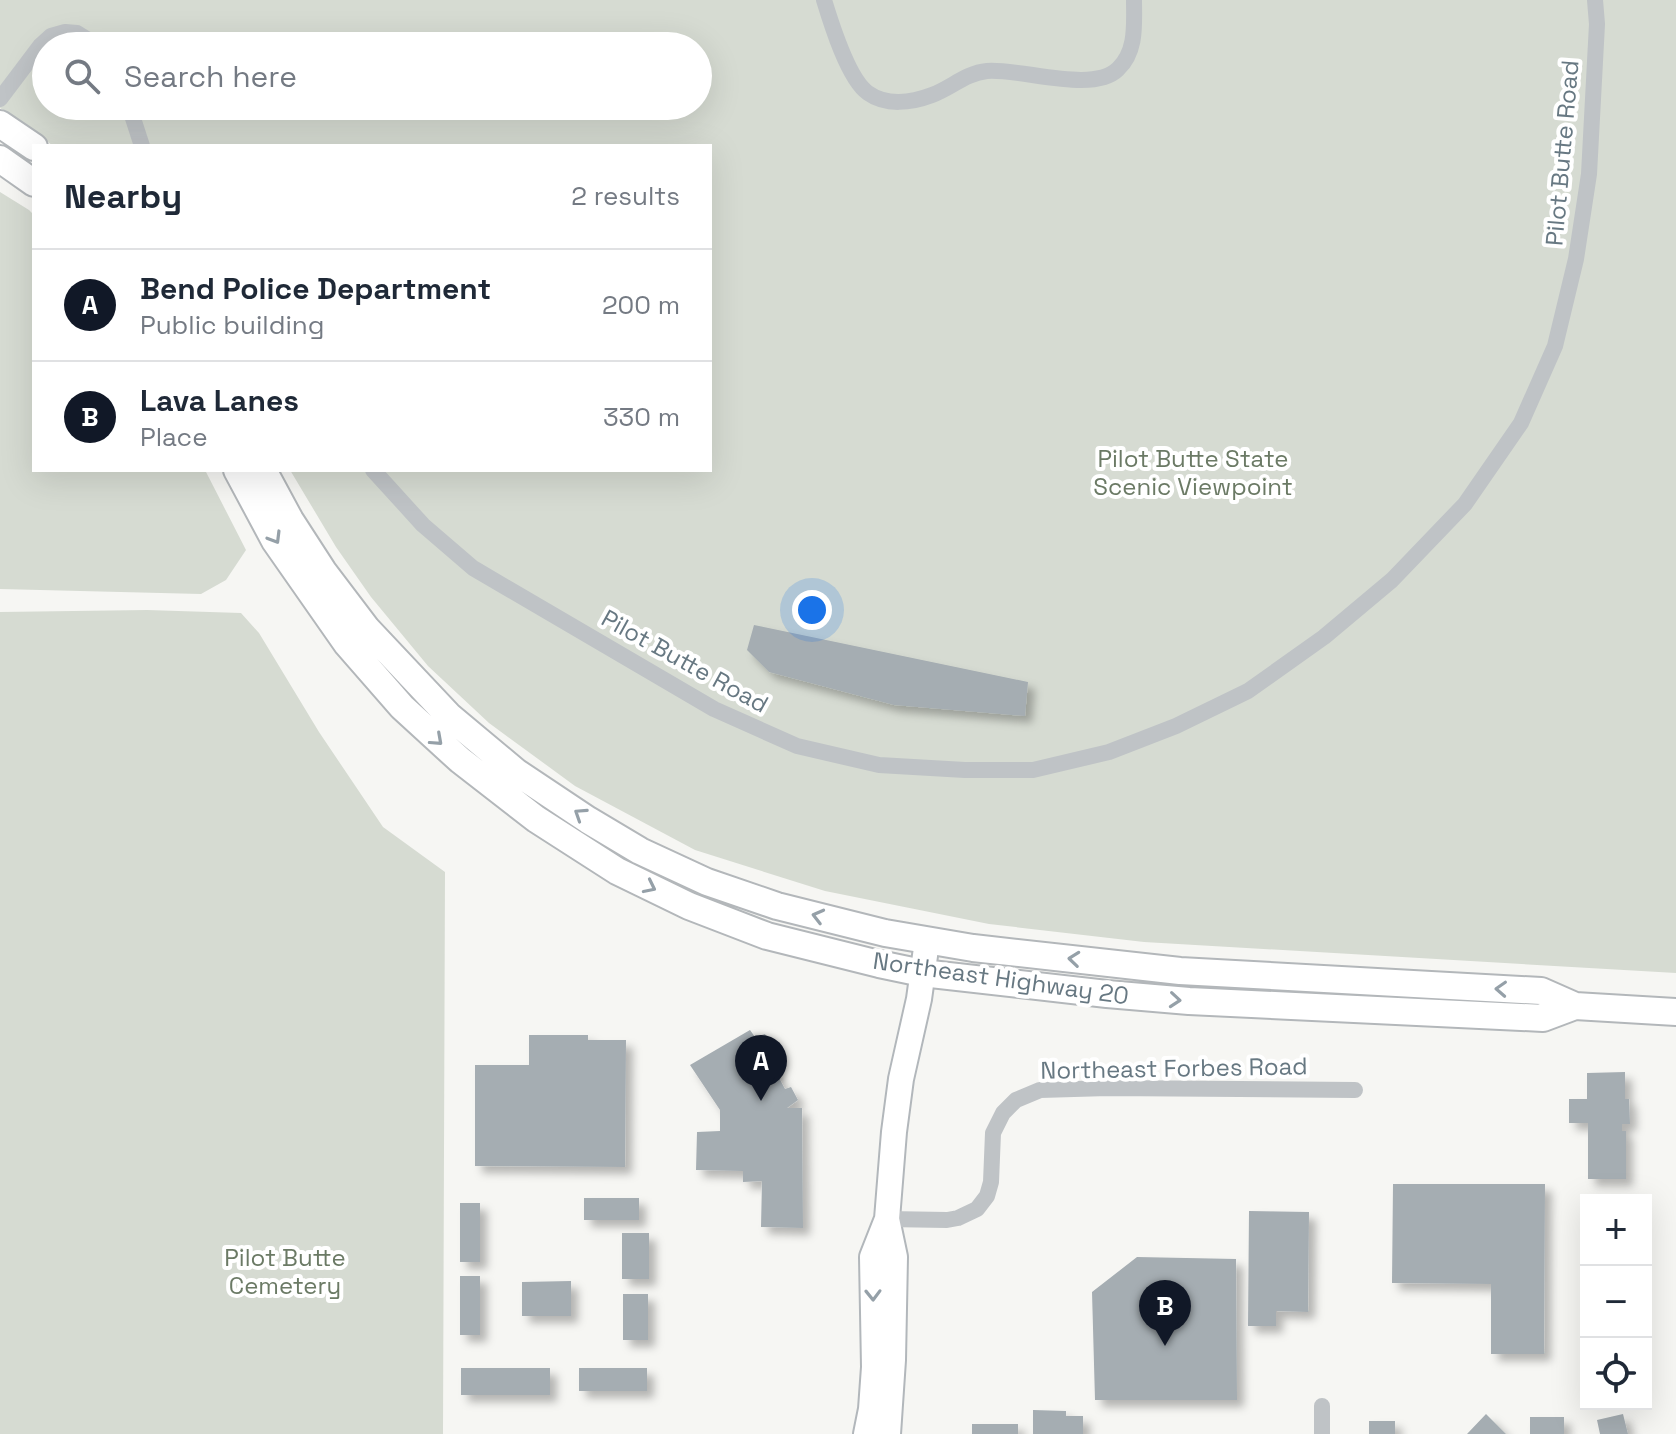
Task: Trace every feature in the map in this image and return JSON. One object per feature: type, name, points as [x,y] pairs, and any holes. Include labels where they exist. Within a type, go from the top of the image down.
[{"type":"main road","points":[[0,124],[32,146]]},
{"type":"main road","points":[[0,159],[32,182]]},
{"type":"main road","name":"Northeast Highway 20","points":[[238,472],[275,541],[347,644],[402,707],[460,760],[536,819],[617,871],[689,906],[767,936],[879,964],[922,973],[1107,994],[1204,1002],[1543,1018],[1575,1006]]},
{"type":"main road","name":"Northeast Highway 20","points":[[264,472],[323,571],[367,629],[449,716],[516,772],[588,820],[640,851],[707,882],[777,906],[885,933],[973,948],[1180,971],[1541,991],[1575,1006],[1676,1012]]},
{"type":"main road","points":[[888,1434],[895,1257],[887,1219],[901,1079],[919,999],[927,941]]},
{"type":"main road","points":[[866,1434],[874,1367],[872,1257],[887,1219]]},
{"type":"street","points":[[824,0],[850,70],[866,92],[887,102],[910,101],[933,95],[966,76],[986,71],[1077,81],[1103,78],[1118,70],[1131,50],[1134,0]]},
{"type":"street","name":"Pilot Butte Road","points":[[375,472],[423,525],[473,568],[714,709],[797,746],[879,765],[965,770],[1033,770],[1120,748],[1176,726],[1248,691],[1324,637],[1392,580],[1465,504],[1521,423],[1555,346],[1576,259],[1589,174],[1597,24],[1595,0]]},
{"type":"street","points":[[0,99],[32,56]]},
{"type":"street","points":[[134,120],[141,144]]},
{"type":"street","name":"Northeast Forbes Road","points":[[887,1219],[947,1220],[977,1209],[987,1196],[991,1182],[993,1133],[1003,1113],[1016,1100],[1040,1090],[1355,1090]]},
{"type":"street","points":[[1322,1406],[1322,1434]]},
{"type":"green space","name":"Pilot Butte State Scenic Viewpoint","points":[[0,0],[1676,0],[1676,973],[1144,942],[989,924],[825,891],[695,850],[575,786],[489,723],[428,666],[371,597],[336,547],[291,472],[712,472],[712,144],[51,144],[0,108]]},
{"type":"green space","points":[[0,192],[32,213],[32,472],[206,472],[246,550],[226,580],[201,594],[0,589]]},
{"type":"green space","name":"Pilot Butte Cemetery","points":[[147,610],[241,613],[259,633],[319,732],[383,827],[445,872],[443,1434],[0,1434],[0,612]]},
{"type":"building","points":[[754,625],[1028,682],[1025,716],[894,705],[769,672],[747,650]]},
{"type":"building","points":[[750,1030],[755,1037],[765,1034],[778,1059],[771,1063],[785,1089],[791,1087],[798,1100],[787,1108],[802,1108],[803,1228],[761,1227],[762,1181],[743,1182],[743,1171],[696,1170],[697,1132],[720,1131],[720,1110],[690,1065]]},
{"type":"building","points":[[529,1035],[588,1035],[588,1040],[626,1040],[625,1167],[475,1166],[475,1065],[529,1065]]},
{"type":"building","points":[[1625,1072],[1625,1099],[1629,1099],[1630,1124],[1622,1124],[1622,1131],[1626,1131],[1626,1179],[1588,1179],[1588,1123],[1569,1123],[1569,1099],[1587,1099],[1587,1073]]},
{"type":"building","points":[[1393,1184],[1545,1184],[1544,1354],[1491,1354],[1491,1284],[1392,1283]]},
{"type":"building","points":[[584,1198],[639,1198],[639,1220],[584,1220]]},
{"type":"building","points":[[460,1203],[480,1203],[480,1262],[460,1262]]},
{"type":"building","points":[[1249,1211],[1309,1212],[1308,1312],[1276,1311],[1276,1326],[1248,1326]]},
{"type":"building","points":[[622,1233],[649,1233],[649,1279],[622,1279]]},
{"type":"building","points":[[1137,1257],[1236,1259],[1237,1400],[1095,1400],[1092,1292]]},
{"type":"building","points":[[460,1276],[480,1276],[480,1335],[460,1335]]},
{"type":"building","points":[[571,1281],[571,1316],[522,1316],[522,1282]]},
{"type":"building","points":[[623,1294],[648,1294],[648,1340],[623,1340]]},
{"type":"building","points":[[461,1368],[550,1368],[550,1395],[461,1395]]},
{"type":"building","points":[[579,1368],[647,1368],[647,1391],[579,1391]]},
{"type":"building","points":[[1033,1410],[1066,1411],[1066,1416],[1083,1416],[1083,1434],[1033,1434]]},
{"type":"building","points":[[1486,1414],[1506,1434],[1467,1434]]},
{"type":"building","points":[[1623,1414],[1628,1434],[1600,1434],[1597,1420]]},
{"type":"building","points":[[1530,1417],[1564,1417],[1564,1434],[1530,1434]]},
{"type":"building","points":[[1369,1421],[1395,1421],[1395,1434],[1369,1434]]},
{"type":"building","points":[[972,1424],[1018,1424],[1018,1434],[972,1434]]},
{"type":"place","name":"Bend Police Department","points":[[761,1101]]},
{"type":"place","name":"Lava Lanes","points":[[1165,1346]]}]
